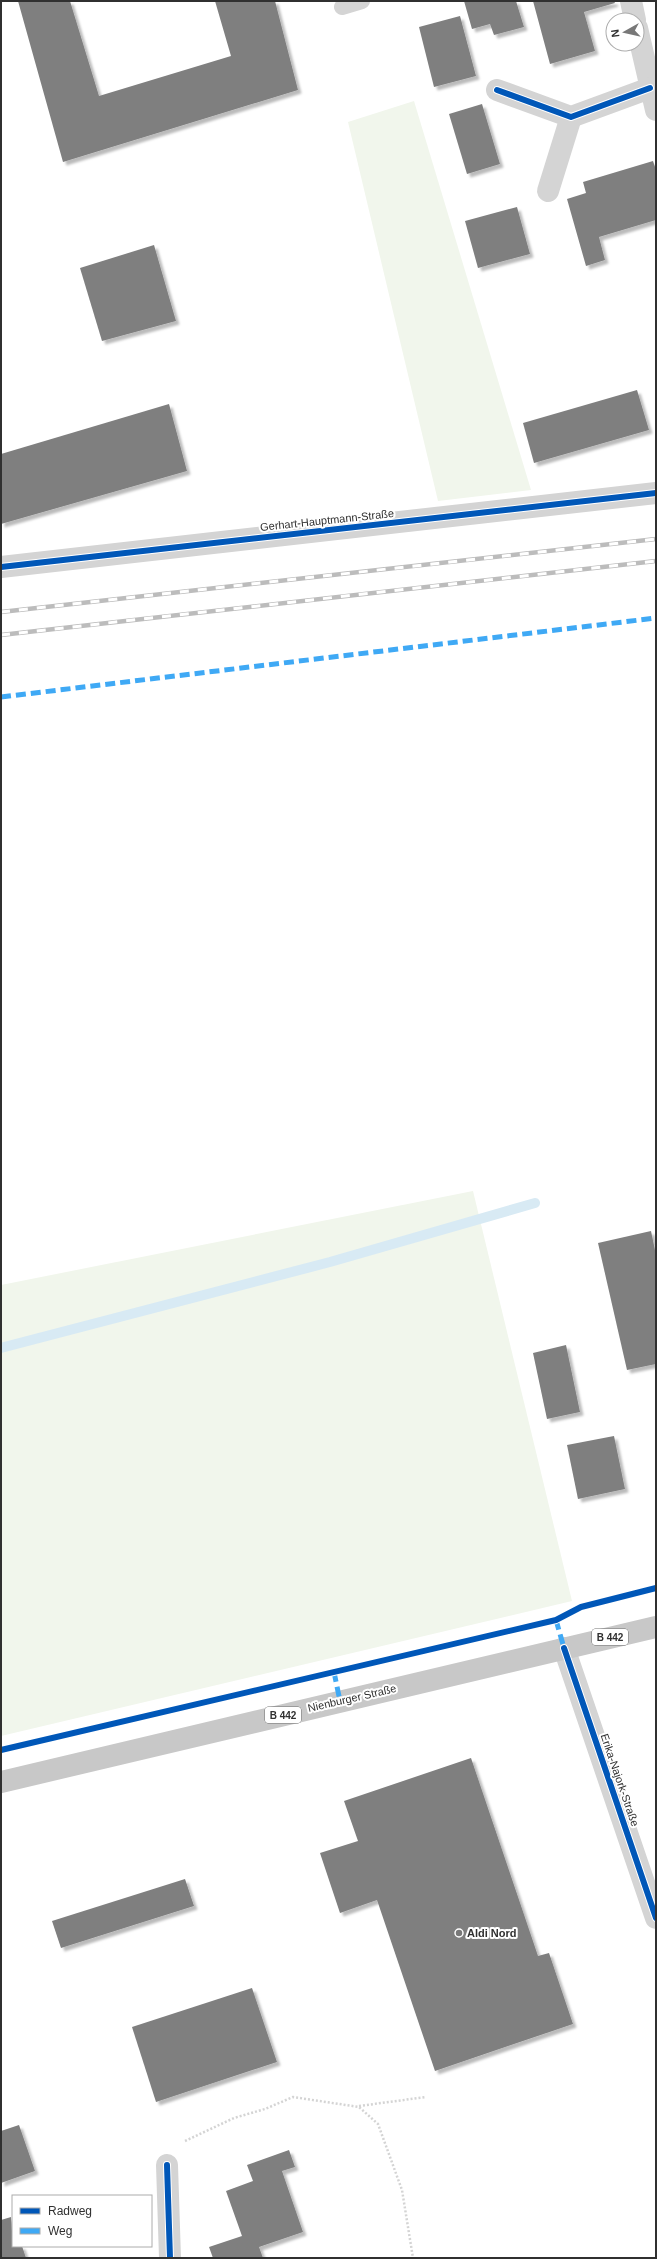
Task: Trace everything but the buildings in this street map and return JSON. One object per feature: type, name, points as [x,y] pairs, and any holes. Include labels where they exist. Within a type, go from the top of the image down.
[{"type":"main road","name":"Nienburger Straße","points":[[1,1782],[656,1627]]},
{"type":"street","points":[[631,1],[633,12]]},
{"type":"street","points":[[642,52],[656,110]]},
{"type":"street","points":[[497,90],[571,117],[650,88]]},
{"type":"street","points":[[548,191],[571,117]]},
{"type":"street","name":"Gerhart-Hauptmann-Straße","points":[[1,567],[656,493]]},
{"type":"street","name":"Erika-Najork-Straße","points":[[564,1648],[656,1918]]},
{"type":"street","points":[[166,2165],[170,2258]]},
{"type":"lane","points":[[342,7],[362,1]]},
{"type":"path","points":[[166,2165],[184,2142],[234,2118],[265,2109],[293,2097],[359,2106],[426,2097]]},
{"type":"path","points":[[359,2106],[378,2124],[402,2190],[412,2258]]},
{"type":"shaded area","points":[[414,101],[531,490],[438,501],[348,122]]},
{"type":"shaded area","points":[[473,1191],[572,1601],[1,1736],[1,1285]]},
{"type":"waterway","points":[[1,1348],[330,1262],[535,1203]]},
{"type":"railway","points":[[1,612],[656,539]]},
{"type":"railway","points":[[1,635],[656,561]]},
{"type":"marked path","points":[[1,697],[656,618]]},
{"type":"marked path","points":[[556,1620],[564,1648]]},
{"type":"marked path","points":[[334,1672],[340,1701]]},
{"type":"cycle path","points":[[497,90],[571,117],[650,88]]},
{"type":"cycle path","points":[[1,567],[656,493]]},
{"type":"cycle path","points":[[1,1750],[556,1620],[581,1607],[656,1588]]},
{"type":"cycle path","points":[[564,1648],[656,1918]]},
{"type":"cycle path","points":[[167,2165],[170,2258]]},
{"type":"place","name":"Aldi Nord","points":[[459,1933]]}]
